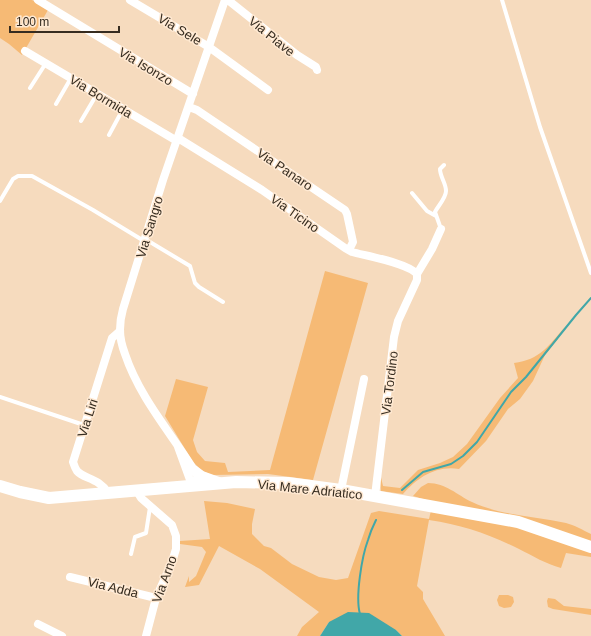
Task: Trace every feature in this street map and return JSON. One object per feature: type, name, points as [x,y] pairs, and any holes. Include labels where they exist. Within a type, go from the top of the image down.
[{"type":"main road","name":"Via Mare Adriatico","points":[[0,486],[49,498],[236,482],[288,483],[341,490],[518,522],[591,547]]},
{"type":"street","name":"Via Isonzo","points":[[38,0],[193,94]]},
{"type":"street","name":"Via Sele","points":[[130,0],[209,47],[268,90]]},
{"type":"street","name":"Via Sangro","points":[[198,485],[197,475],[189,468],[178,447],[134,378],[124,352],[120,331],[123,309],[163,180],[225,0]]},
{"type":"street","name":"Via Piave","points":[[228,0],[297,55],[316,67],[317,70]]},
{"type":"street","name":"Via Bormida","points":[[25,51],[178,140]]},
{"type":"street","name":"Via Panaro","points":[[189,107],[197,110],[344,210],[347,214],[353,242],[349,250]]},
{"type":"street","name":"Via Ticino","points":[[178,140],[262,190],[349,250],[402,265],[417,274]]},
{"type":"street","name":"Via Tordino","points":[[375,496],[394,337],[398,322],[417,280],[417,274],[432,250],[441,229]]},
{"type":"street","name":"Via Liri","points":[[108,492],[104,486],[98,482],[78,472],[72,462],[112,338],[120,331]]},
{"type":"street","points":[[341,490],[364,379]]},
{"type":"street","name":"Via Sangro","points":[[189,468],[202,476],[224,483]]},
{"type":"street","points":[[171,487],[180,481],[189,468]]},
{"type":"street","name":"Via Arno","points":[[136,490],[141,498],[172,525],[176,536],[176,549],[172,562],[156,598],[146,636]]},
{"type":"street","name":"Via Adda","points":[[70,576],[156,598]]},
{"type":"street","points":[[38,624],[62,636]]},
{"type":"lane","points":[[502,0],[540,127],[591,273]]},
{"type":"lane","points":[[30,88],[46,63]]},
{"type":"lane","points":[[56,104],[71,78]]},
{"type":"lane","points":[[81,121],[97,94]]},
{"type":"lane","points":[[109,134],[123,109]]},
{"type":"lane","points":[[441,229],[435,212],[445,195],[446,190],[440,174],[440,169],[444,165]]},
{"type":"lane","points":[[0,201],[14,179],[18,176],[32,176],[190,266],[195,283],[223,302]]},
{"type":"lane","points":[[412,193],[427,211],[436,216]]},
{"type":"lane","points":[[0,397],[84,425]]},
{"type":"lane","points":[[131,554],[135,537],[146,533],[150,506]]},
{"type":"shaded area","points":[[0,0],[32,0],[48,10],[22,55],[0,38]]},
{"type":"shaded area","points":[[325,271],[368,283],[313,480],[268,474],[212,475],[201,470],[193,462],[165,416],[176,379],[208,387],[193,440],[197,452],[205,461],[225,463],[228,472],[270,470]]},
{"type":"shaded area","points":[[565,327],[545,355],[533,381],[520,399],[508,409],[486,441],[459,469],[443,469],[428,474],[414,483],[403,494],[381,491],[380,473],[383,486],[400,488],[418,470],[453,457],[467,444],[500,398],[518,378],[514,363],[531,359],[543,351]]},
{"type":"shaded area","points":[[428,483],[446,487],[483,507],[572,525],[591,534],[591,557],[566,553],[561,568],[508,544],[464,527],[429,520],[417,586],[423,592],[423,599],[445,636],[402,636],[396,630],[329,622],[320,636],[297,636],[302,627],[319,612],[260,569],[219,546],[199,585],[185,587],[189,576],[189,582],[196,576],[206,552],[202,547],[180,544],[180,541],[210,539],[204,501],[227,503],[255,509],[252,534],[264,546],[271,548],[292,564],[319,577],[336,580],[348,578],[371,513],[379,511],[429,519],[433,502],[413,496],[421,487]]},
{"type":"shaded area","points":[[499,595],[508,595],[513,597],[514,602],[511,607],[504,608],[499,606],[497,600]]},
{"type":"shaded area","points":[[548,598],[555,599],[564,606],[591,609],[591,615],[553,609],[548,607]]},
{"type":"water","points":[[348,612],[369,613],[396,630],[402,636],[320,636],[329,622]]},
{"type":"waterway","points":[[402,490],[423,472],[451,464],[463,456],[477,442],[511,392],[526,377],[591,298]]},
{"type":"waterway","points":[[360,614],[358,598],[362,566],[366,547],[376,520]]}]
